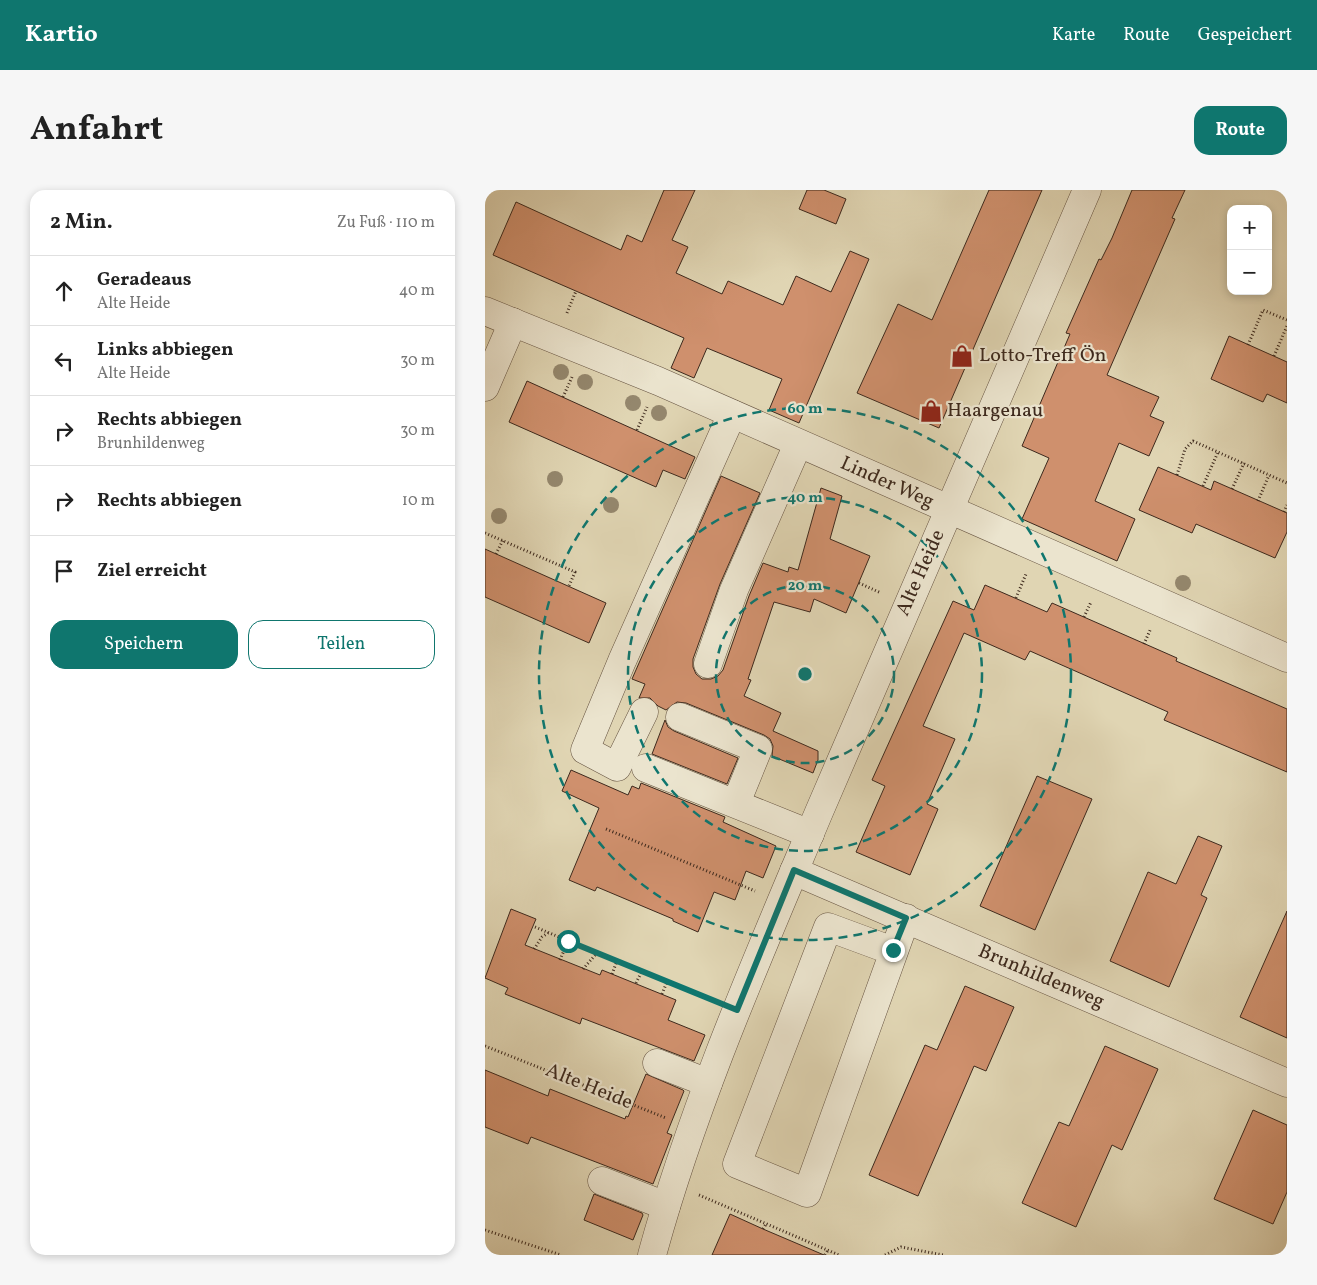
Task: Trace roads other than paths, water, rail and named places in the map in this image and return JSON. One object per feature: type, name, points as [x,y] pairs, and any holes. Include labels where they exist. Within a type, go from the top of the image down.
[{"type":"street","name":"Alte Heide","points":[[653,1255],[669,1195],[708,1083],[781,901],[1087,190]]},
{"type":"street","name":"Linder Weg","points":[[485,311],[658,381],[948,510],[1285,651]]},
{"type":"street","points":[[485,387],[513,322]]},
{"type":"street","points":[[644,712],[617,767],[585,750],[622,661],[732,414]]},
{"type":"street","points":[[709,664],[734,590],[798,444]]},
{"type":"street","points":[[681,716],[758,749],[736,803]]},
{"type":"street","points":[[646,768],[810,834]]},
{"type":"street","name":"Brunhildenweg","points":[[794,870],[1287,1083]]},
{"type":"street","points":[[893,950],[828,927],[737,1164],[807,1193],[906,918]]},
{"type":"street","points":[[657,1062],[708,1083]]},
{"type":"street","points":[[602,1181],[669,1195]]},
{"type":"place","name":"Lotto-Treff Ön","points":[[962,356]]},
{"type":"place","name":"Haargenau","points":[[931,411]]}]
